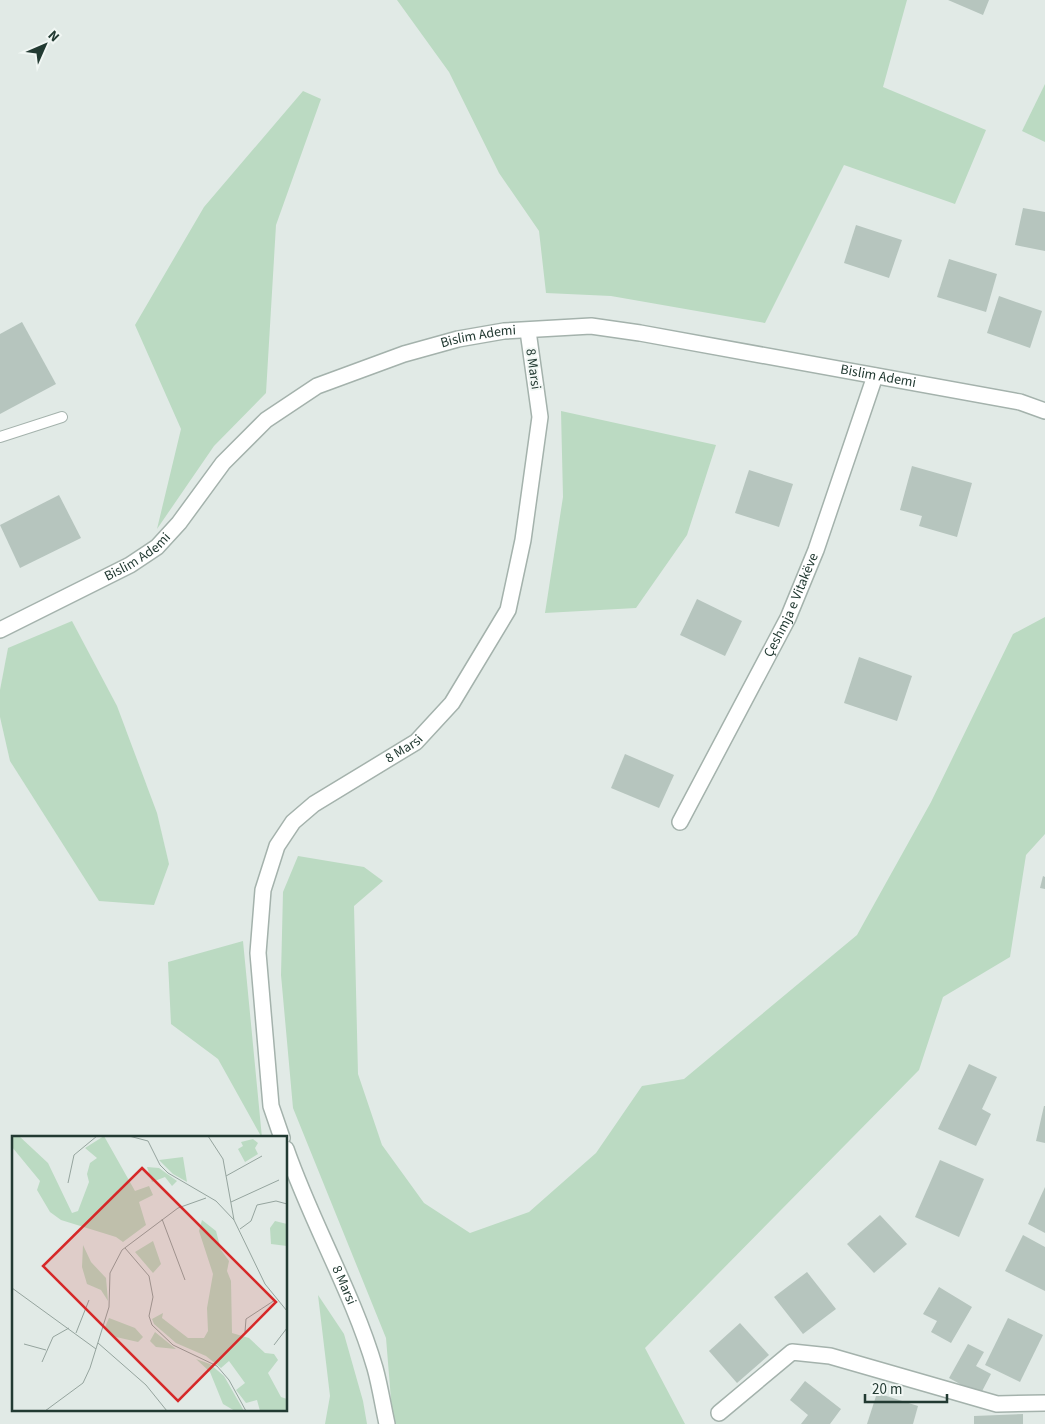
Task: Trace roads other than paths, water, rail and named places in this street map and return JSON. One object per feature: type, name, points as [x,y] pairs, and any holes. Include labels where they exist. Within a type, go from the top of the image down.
[{"type":"street","name":"Bislim Ademi","points":[[0,630],[130,565],[157,547],[179,523],[229,457],[266,420],[317,386],[356,369],[440,344],[504,331],[591,326],[1020,402],[1045,411]]},
{"type":"street","name":"8 Marsi","points":[[281,1136],[271,1106],[258,953],[263,890],[277,846],[293,822],[314,804],[416,742],[452,703],[508,610],[523,540],[540,417],[528,331]]},
{"type":"street","name":"Çeshmja e Vitakëve","points":[[680,822],[788,618],[816,550],[875,376]]},
{"type":"street","name":"8 Marsi","points":[[288,1156],[302,1195],[358,1320],[375,1369],[387,1424]]},
{"type":"street","points":[[720,1413],[792,1352],[830,1356],[997,1404],[1045,1403]]},
{"type":"lane","points":[[0,437],[62,418]]}]
